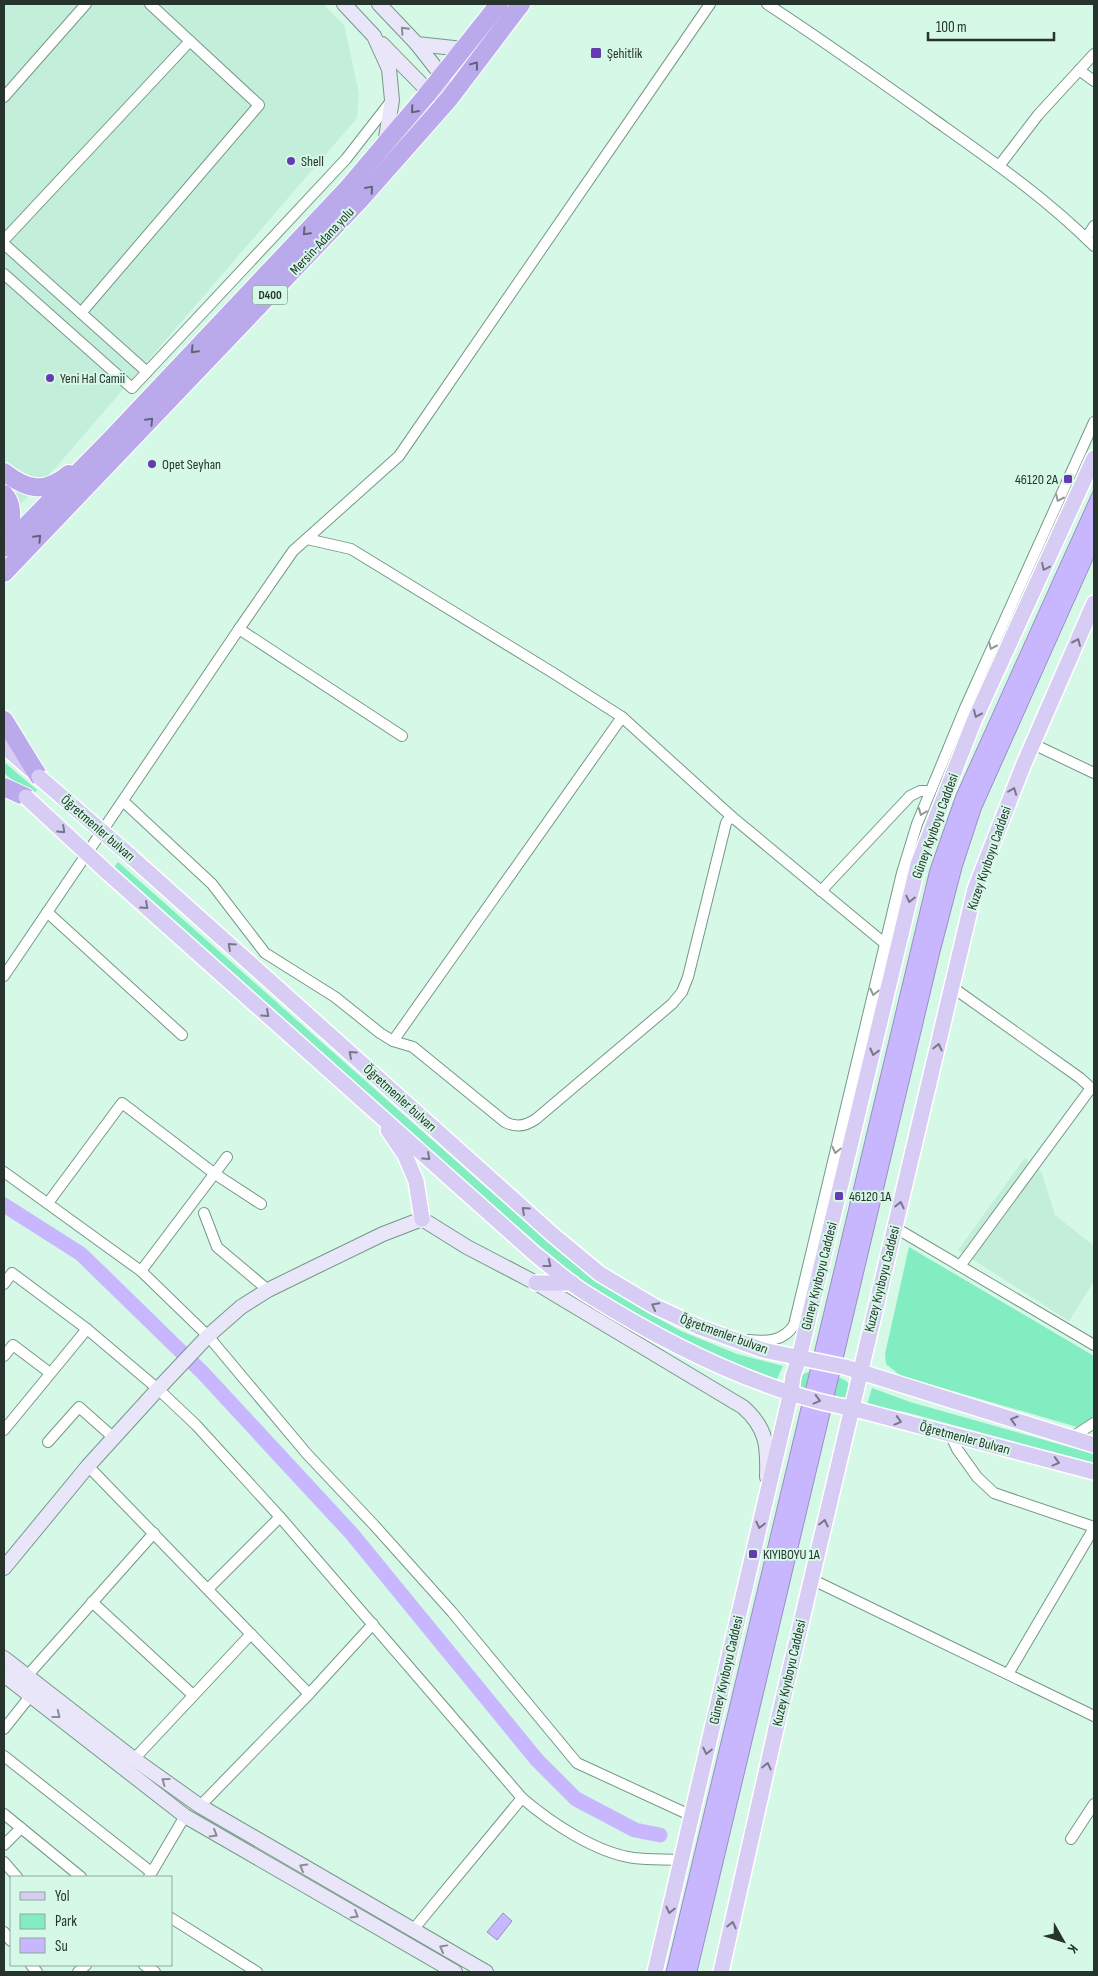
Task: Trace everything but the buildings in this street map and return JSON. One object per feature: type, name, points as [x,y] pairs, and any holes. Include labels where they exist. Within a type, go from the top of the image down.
[{"type":"highway","name":"Mersin-Adana yolu","points":[[4,548],[111,439],[346,190],[429,92],[499,4]]},
{"type":"highway","name":"Mersin-Adana yolu","points":[[4,573],[359,201],[449,99],[521,4]]},
{"type":"highway","points":[[4,472],[19,484],[31,488],[44,487],[61,481],[111,439]]},
{"type":"highway","points":[[4,494],[8,498],[12,516],[9,531],[4,538]]},
{"type":"highway","points":[[4,720],[21,744],[39,776]]},
{"type":"highway","points":[[4,787],[26,797]]},
{"type":"main road","points":[[344,4],[429,92],[449,99]]},
{"type":"main road","points":[[379,4],[417,44],[442,76],[449,99]]},
{"type":"main road","points":[[374,36],[389,69],[392,100],[385,144]]},
{"type":"main road","points":[[417,44],[463,49]]},
{"type":"main road","name":"Güney Kıyıboyu Caddesi","points":[[655,1972],[766,1500],[794,1393],[793,1376],[803,1358],[918,864],[974,721],[1094,458]]},
{"type":"main road","name":"Kuzey Kıyıboyu Caddesi","points":[[721,1972],[811,1579],[844,1406],[857,1392],[894,1227],[975,889],[1032,744],[1094,603]]},
{"type":"main road","name":"Öğretmenler bulvarı","points":[[4,746],[127,853],[553,1235],[600,1274],[654,1306],[699,1327],[763,1350],[845,1367],[860,1372]]},
{"type":"main road","name":"Öğretmenler bulvarı","points":[[4,777],[108,873],[536,1255],[586,1294],[689,1351],[754,1380],[844,1406]]},
{"type":"main road","points":[[374,1110],[405,1155],[416,1181],[422,1219],[467,1247],[536,1283],[692,1375],[743,1407],[753,1416],[761,1427],[768,1454],[766,1500]]},
{"type":"main road","points":[[4,1566],[88,1466],[161,1385],[204,1340],[241,1307],[268,1290],[383,1234],[422,1219]]},
{"type":"main road","points":[[536,1283],[572,1283]]},
{"type":"main road","points":[[860,1372],[1094,1445]]},
{"type":"main road","name":"Öğretmenler Bulvarı","points":[[844,1406],[1094,1472]]},
{"type":"main road","points":[[4,1658],[134,1759],[200,1806],[412,1931],[486,1972]]},
{"type":"main road","points":[[4,1675],[185,1816],[455,1972]]},
{"type":"street","points":[[4,97],[86,4]]},
{"type":"street","points":[[81,313],[259,105],[150,4]]},
{"type":"street","points":[[4,976],[293,551],[399,456],[710,4]]},
{"type":"street","points":[[766,4],[820,38],[999,166],[1043,199],[1094,246]]},
{"type":"street","points":[[4,240],[190,41]]},
{"type":"street","points":[[999,166],[1038,114],[1094,54]]},
{"type":"street","points":[[1079,70],[1094,81]]},
{"type":"street","points":[[4,274],[132,388],[346,159],[392,100]]},
{"type":"street","points":[[1086,238],[1094,226]]},
{"type":"street","points":[[4,244],[147,372]]},
{"type":"street","points":[[732,1339],[763,1341],[781,1338],[794,1325],[902,873],[917,824],[969,699],[1094,422]]},
{"type":"street","points":[[307,539],[351,549],[622,717],[731,816],[897,954]]},
{"type":"street","points":[[239,629],[402,736]]},
{"type":"street","points":[[393,1040],[622,717]]},
{"type":"street","points":[[1032,744],[1094,773]]},
{"type":"street","points":[[821,891],[913,794],[923,790],[930,791]]},
{"type":"street","points":[[123,801],[212,884],[265,952],[335,997],[367,1023],[393,1040],[413,1047],[505,1122],[516,1126],[529,1124],[672,1004],[682,992],[688,977],[726,823],[731,816]]},
{"type":"street","points":[[47,912],[182,1035]]},
{"type":"street","points":[[253,966],[265,952]]},
{"type":"street","points":[[952,987],[1092,1085],[960,1266]]},
{"type":"street","points":[[48,1203],[122,1103],[215,1174],[261,1204]]},
{"type":"street","points":[[141,1271],[227,1158]]},
{"type":"street","points":[[4,1172],[141,1271],[452,1612],[577,1763],[692,1816]]},
{"type":"street","points":[[204,1213],[217,1247],[268,1290]]},
{"type":"street","points":[[894,1227],[1094,1345]]},
{"type":"street","points":[[4,1284],[12,1273],[161,1385],[280,1517],[522,1798],[550,1820],[598,1846],[633,1858],[681,1860]]},
{"type":"street","points":[[4,1430],[87,1329]]},
{"type":"street","points":[[4,1356],[13,1345],[50,1374]]},
{"type":"street","points":[[48,1442],[79,1407],[114,1438]]},
{"type":"street","points":[[1071,1438],[1094,1423]]},
{"type":"street","points":[[950,1434],[957,1449],[977,1477],[994,1493],[1094,1527],[1008,1674]]},
{"type":"street","points":[[88,1466],[309,1694]]},
{"type":"street","points":[[208,1589],[280,1517]]},
{"type":"street","points":[[28,1675],[154,1533]]},
{"type":"street","points":[[811,1579],[1094,1716]]},
{"type":"street","points":[[92,1602],[194,1695]]},
{"type":"street","points":[[200,1806],[309,1694],[373,1624]]},
{"type":"street","points":[[134,1759],[251,1634]]},
{"type":"street","points":[[4,1729],[31,1695]]},
{"type":"street","points":[[4,1756],[150,1875],[185,1816]]},
{"type":"street","points":[[412,1931],[522,1798]]},
{"type":"street","points":[[1071,1839],[1094,1804]]},
{"type":"street","points":[[4,1814],[80,1876]]},
{"type":"street","points":[[4,1845],[21,1828]]},
{"type":"street","points":[[4,1862],[16,1876]]},
{"type":"street","points":[[172,1919],[257,1972]]},
{"type":"shaded area","points":[[4,4],[323,4],[344,25],[359,93],[357,118],[57,466],[4,521]]},
{"type":"shaded area","points":[[1025,1158],[1042,1173],[1055,1215],[1094,1246],[1094,1281],[1069,1321],[958,1250]]},
{"type":"green space","points":[[4,762],[37,790],[31,796],[4,773]]},
{"type":"green space","points":[[118,862],[482,1184],[592,1277],[636,1306],[681,1331],[737,1354],[783,1366],[776,1381],[734,1365],[677,1338],[630,1312],[586,1284],[544,1250],[113,869]]},
{"type":"green space","points":[[909,1247],[1094,1356],[1094,1416],[1077,1427],[901,1376],[886,1364],[885,1354]]},
{"type":"green space","points":[[816,1371],[834,1375],[846,1381],[851,1389],[847,1396],[834,1400],[803,1390],[799,1384],[799,1378],[805,1373]]},
{"type":"green space","points":[[872,1388],[910,1402],[1094,1454],[1094,1463],[905,1412],[867,1405]]},
{"type":"water","points":[[1094,489],[1094,557],[981,810],[962,868],[940,952],[697,1972],[666,1972],[930,869],[956,795]]},
{"type":"water","points":[[503,1913],[512,1921],[497,1940],[487,1932]]},
{"type":"waterway","points":[[4,1205],[81,1254],[203,1373],[352,1534],[537,1760],[576,1799],[635,1830],[660,1835]]},
{"type":"place","name":"Şehitlik","points":[[596,53]]},
{"type":"place","name":"Shell","points":[[291,161]]},
{"type":"place","name":"Yeni Hal Camii","points":[[50,378]]},
{"type":"place","name":"Opet Seyhan","points":[[152,464]]},
{"type":"place","name":"46120 2A","points":[[1068,479]]},
{"type":"place","name":"46120 1A","points":[[839,1196]]},
{"type":"place","name":"KIYIBOYU 1A","points":[[753,1554]]}]
